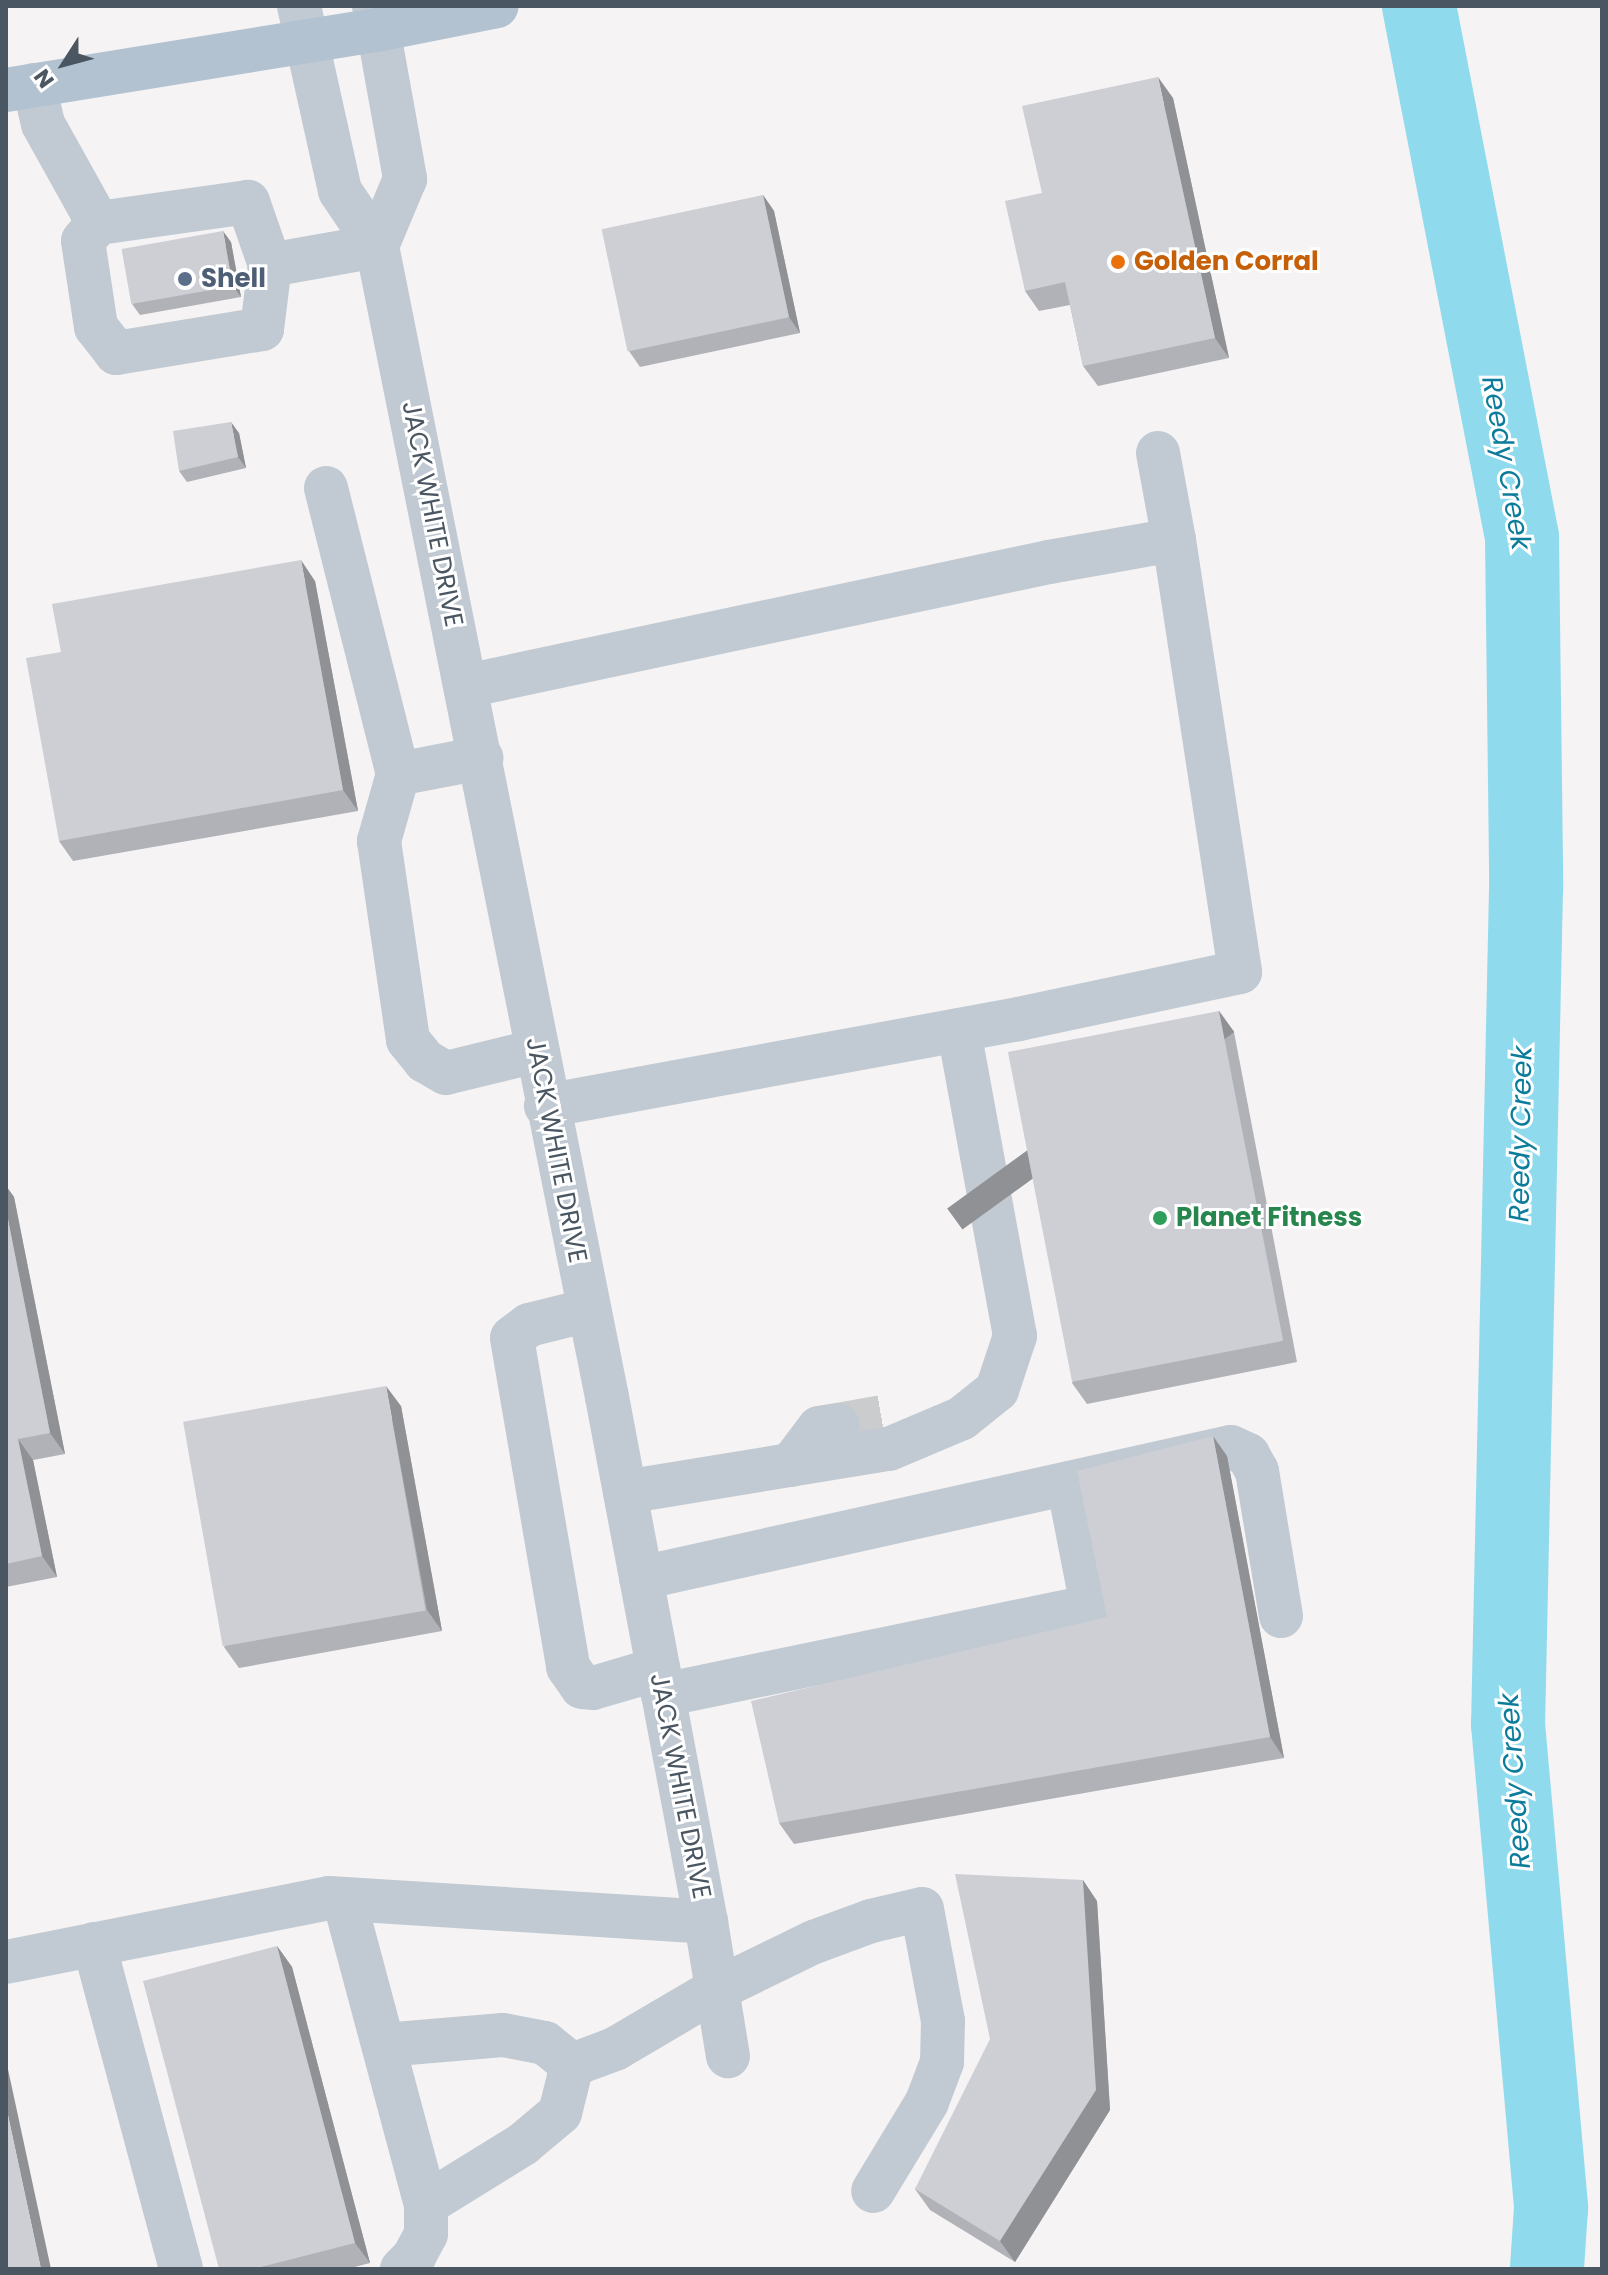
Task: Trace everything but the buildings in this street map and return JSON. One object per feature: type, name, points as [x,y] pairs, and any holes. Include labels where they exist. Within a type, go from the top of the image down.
[{"type":"main road","points":[[20,87],[302,22],[497,6]]},
{"type":"street","points":[[270,265],[377,246],[405,179],[376,18]]},
{"type":"street","name":"JACK WHITE DRIVE","points":[[302,22],[340,191],[377,246],[625,1492],[706,1922],[728,2056]]},
{"type":"street","points":[[20,87],[98,223]]},
{"type":"street","points":[[248,202],[270,265],[262,329],[116,353],[96,327],[83,241],[98,223],[248,202]]},
{"type":"street","points":[[546,1106],[959,1030],[1240,972],[1158,453]]},
{"type":"street","points":[[326,488],[398,774],[379,841],[408,1040],[425,1061],[446,1073],[536,1051]]},
{"type":"street","points":[[466,686],[1049,562],[1174,540]]},
{"type":"street","points":[[398,774],[481,758]]},
{"type":"street","points":[[625,1492],[889,1449],[962,1418],[997,1390],[1015,1336],[959,1030]]},
{"type":"street","points":[[589,1310],[529,1325],[512,1338],[568,1667],[582,1687],[661,1682],[1092,1606],[1068,1483]]},
{"type":"street","points":[[883,1417],[908,1412],[932,1431]]},
{"type":"street","points":[[791,1465],[819,1428],[838,1425]]},
{"type":"street","points":[[641,1578],[1231,1447],[1248,1455],[1263,1494],[1281,1616]]},
{"type":"street","points":[[6,1962],[329,1898],[706,1922]]},
{"type":"street","points":[[344,1899],[426,2204],[426,2234],[414,2257],[402,2269]]},
{"type":"street","points":[[572,2065],[615,2049],[717,1989],[814,1942],[871,1921],[922,1909],[943,2021],[942,2062],[927,2102],[873,2191]]},
{"type":"street","points":[[94,1944],[181,2269]]},
{"type":"street","points":[[384,2045],[503,2035],[545,2043],[572,2065]]},
{"type":"street","points":[[426,2204],[523,2144],[560,2113],[572,2065]]},
{"type":"waterway","name":"Reedy Creek","points":[[1419,6],[1522,537],[1526,889],[1508,1724],[1551,2208],[1547,2269]]},
{"type":"tunnel","points":[[838,1425],[883,1417]]},
{"type":"place","name":"Golden Corral","points":[[1118,262]]},
{"type":"place","name":"Shell","points":[[185,279]]},
{"type":"place","name":"Planet Fitness","points":[[1160,1218]]}]
